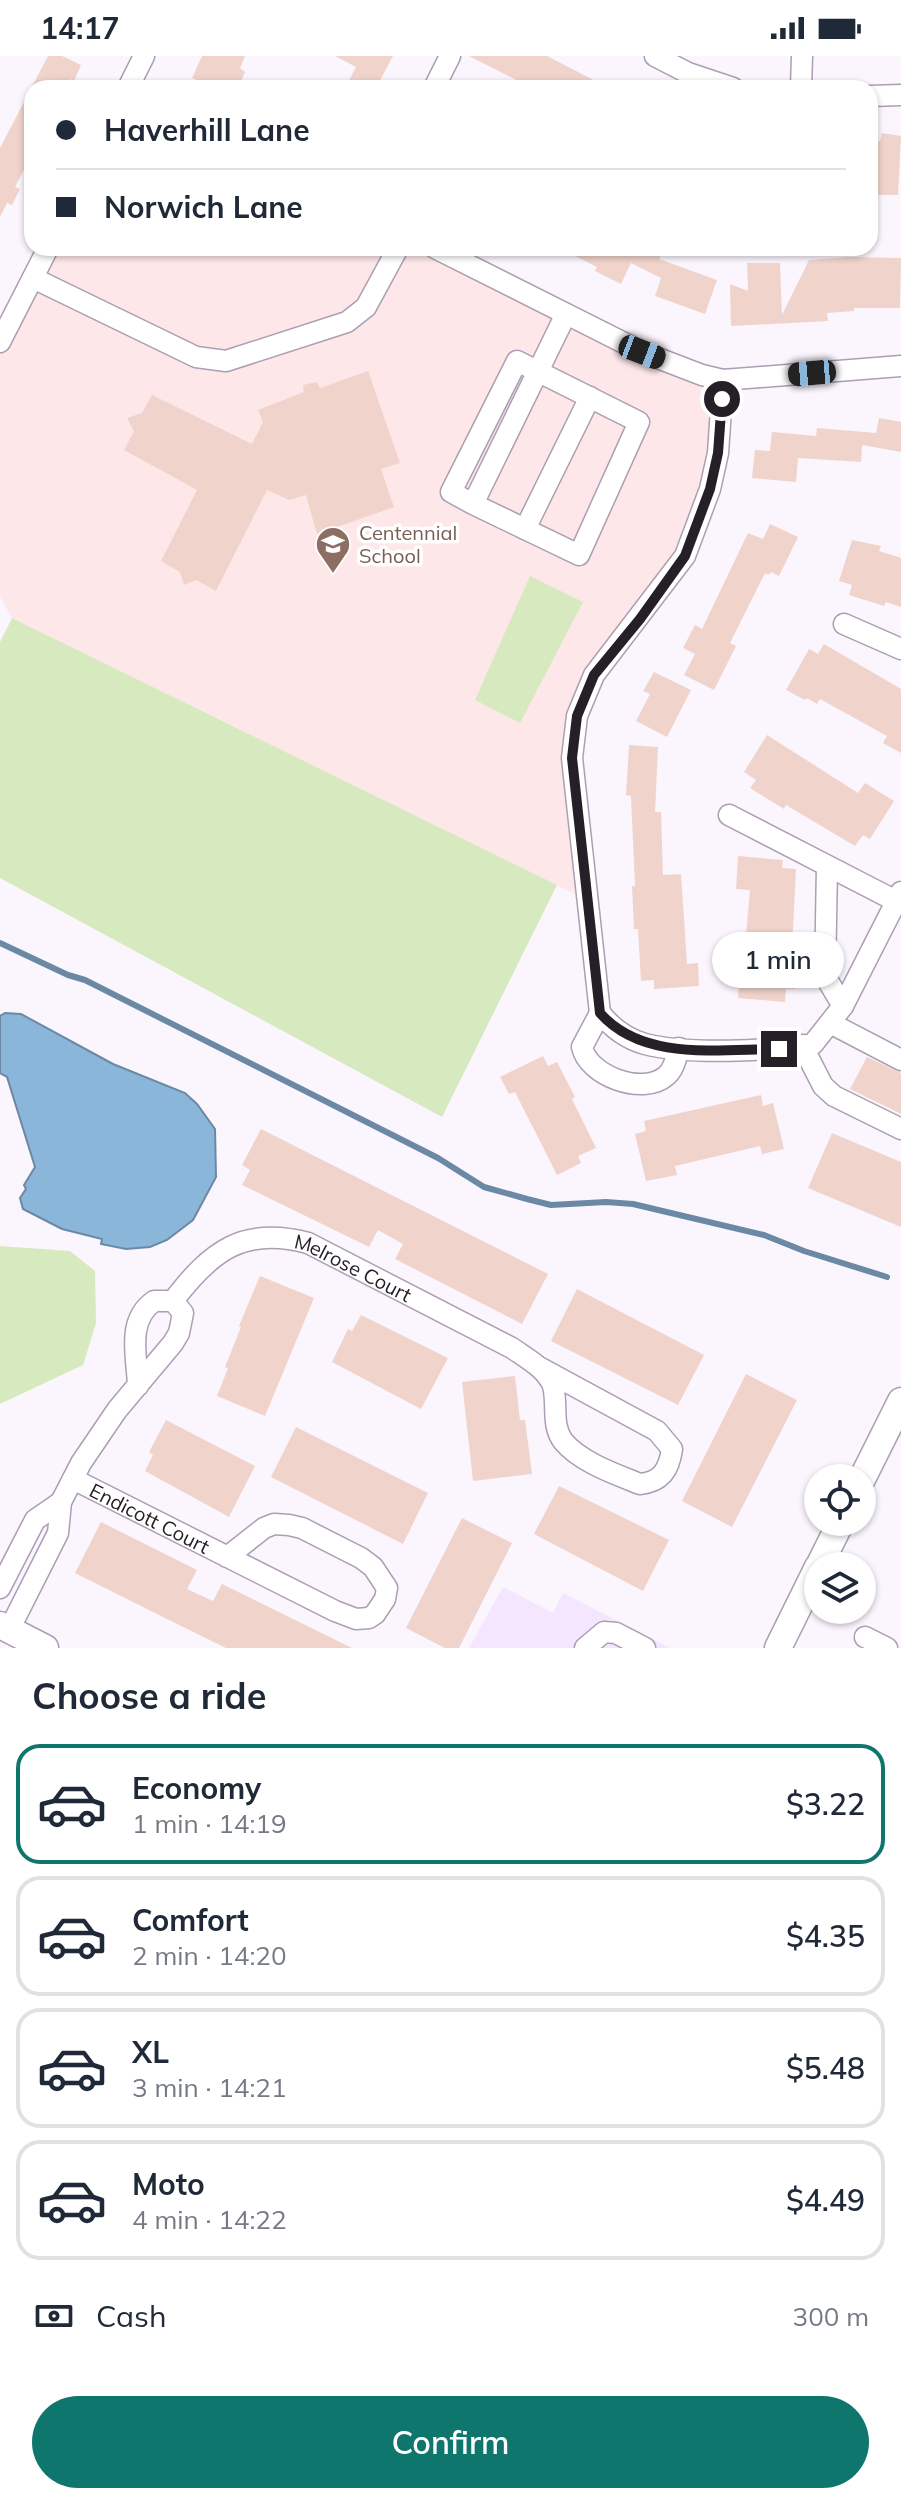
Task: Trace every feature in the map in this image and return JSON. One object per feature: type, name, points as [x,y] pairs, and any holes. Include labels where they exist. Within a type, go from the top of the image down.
[{"type":"main road","points":[[870,1464],[901,1401]]},
{"type":"main road","points":[[779,1648],[804,1596]]},
{"type":"main road","points":[[4,1628],[45,1648]]},
{"type":"street","points":[[132,80],[144,56]]},
{"type":"street","points":[[438,80],[450,56]]},
{"type":"street","points":[[655,56],[709,80]]},
{"type":"street","points":[[801,80],[802,56]]},
{"type":"street","points":[[878,96],[901,95]]},
{"type":"street","points":[[0,342],[44,256]]},
{"type":"street","points":[[33,278],[196,357],[226,361],[347,322],[366,307],[394,256]]},
{"type":"street","points":[[451,256],[642,352],[702,375],[723,380],[901,366]]},
{"type":"street","points":[[538,371],[639,422],[579,555],[473,504],[538,371],[566,314]]},
{"type":"street","points":[[723,380],[718,453],[710,489],[685,556],[640,619],[594,675],[577,716],[572,758],[600,1013],[611,1026],[646,1044],[679,1048],[779,1049],[813,1044],[836,1014],[898,896],[827,866],[729,815]]},
{"type":"street","points":[[525,529],[590,397]]},
{"type":"street","points":[[844,624],[901,649]]},
{"type":"street","points":[[827,866],[825,976],[836,1014],[901,1060]]},
{"type":"street","points":[[600,1013],[582,1047],[590,1062],[613,1077],[627,1082],[655,1083],[671,1071],[679,1048]]},
{"type":"street","points":[[802,1045],[823,1086],[834,1096],[901,1129]]},
{"type":"street","name":"Melrose Court","points":[[173,1301],[205,1263],[240,1241],[284,1237],[308,1243],[512,1348],[539,1367],[657,1431],[672,1449],[665,1472],[650,1483],[640,1484],[575,1451],[562,1440],[556,1426],[552,1384],[539,1367]]},
{"type":"street","points":[[4,1628],[58,1533],[61,1502],[96,1439],[138,1386],[179,1333],[183,1313],[173,1301],[154,1301],[137,1320],[138,1386]]},
{"type":"street","name":"Endicott Court","points":[[73,1479],[227,1557],[356,1619],[375,1614],[385,1599],[387,1588],[373,1567],[302,1528],[274,1524],[255,1534],[227,1557]]},
{"type":"street","points":[[0,1588],[35,1520],[61,1502]]},
{"type":"street","points":[[591,1646],[604,1632],[616,1633],[645,1648]]},
{"type":"street","points":[[865,1637],[887,1648]]},
{"type":"shaded area","name":"Centennial School","points":[[48,256],[437,256],[637,355],[720,385],[714,452],[682,553],[572,713],[581,897],[12,618],[0,597],[0,353]]},
{"type":"shaded area","points":[[503,1587],[553,1613],[563,1593],[670,1648],[469,1648]]},
{"type":"green space","points":[[530,576],[583,602],[520,723],[475,700]]},
{"type":"green space","points":[[12,618],[557,885],[442,1117],[0,878],[0,642]]},
{"type":"green space","points":[[0,1246],[70,1251],[95,1271],[96,1323],[83,1365],[0,1404]]},
{"type":"water","points":[[5,1013],[21,1014],[113,1064],[185,1093],[197,1104],[215,1129],[216,1177],[193,1220],[167,1240],[150,1247],[126,1249],[101,1244],[102,1239],[62,1229],[23,1209],[20,1198],[35,1167],[7,1077],[0,1073],[0,1016]]},
{"type":"building","points":[[48,56],[62,56],[81,65],[74,80],[35,80]]},
{"type":"building","points":[[202,56],[245,56],[240,68],[245,72],[242,80],[192,78]]},
{"type":"building","points":[[335,56],[393,56],[380,80],[349,80],[356,67]]},
{"type":"building","points":[[469,56],[547,56],[594,80],[516,80]]},
{"type":"building","points":[[24,102],[24,170],[15,187],[20,189],[12,205],[7,203],[0,217],[0,148]]},
{"type":"building","points":[[882,133],[901,136],[898,195],[878,195]]},
{"type":"building","points":[[575,256],[660,256],[659,259],[717,280],[705,314],[655,296],[661,278],[631,263],[621,284],[595,271],[597,267]]},
{"type":"building","points":[[901,258],[900,308],[854,308],[854,311],[827,313],[828,321],[731,326],[730,284],[748,291],[747,263],[780,263],[782,315],[809,260]]},
{"type":"building","points":[[368,371],[400,463],[381,469],[394,507],[317,534],[306,495],[289,500],[267,490],[216,591],[196,580],[184,585],[180,572],[161,561],[197,490],[124,450],[134,431],[127,418],[142,413],[152,395],[252,444],[263,422],[258,410],[304,392],[303,385],[317,382],[320,388]]},
{"type":"building","points":[[879,418],[901,422],[901,452],[862,445],[861,462],[798,458],[796,482],[752,478],[755,450],[770,451],[772,432],[816,436],[817,428],[876,433]]},
{"type":"building","points":[[770,524],[798,537],[779,576],[765,573],[730,643],[736,646],[714,690],[684,675],[695,654],[683,648],[695,625],[702,629],[748,533],[763,539]]},
{"type":"building","points":[[852,540],[881,546],[879,551],[901,558],[901,607],[886,602],[884,606],[849,595],[852,585],[839,581]]},
{"type":"building","points":[[824,644],[901,689],[901,753],[883,743],[887,736],[820,699],[817,704],[786,690],[809,649],[818,654]]},
{"type":"building","points":[[654,672],[691,690],[667,737],[636,721],[650,694],[643,691]]},
{"type":"building","points":[[767,735],[858,793],[865,783],[894,801],[870,839],[863,835],[855,846],[786,805],[784,809],[750,788],[756,780],[744,772]]},
{"type":"building","points":[[629,745],[658,747],[655,812],[661,812],[663,875],[681,874],[687,964],[698,963],[699,986],[654,989],[654,980],[641,981],[638,929],[634,929],[631,796],[626,795]]},
{"type":"building","points":[[738,856],[783,860],[782,868],[796,869],[792,950],[798,950],[795,989],[786,989],[785,1002],[738,998],[750,890],[736,889]]},
{"type":"building","points":[[543,1056],[548,1066],[557,1062],[596,1148],[578,1156],[581,1163],[557,1175],[515,1092],[509,1094],[500,1077]]},
{"type":"building","points":[[867,1057],[901,1073],[901,1114],[850,1089]]},
{"type":"building","points":[[761,1095],[763,1106],[773,1103],[784,1149],[762,1154],[760,1146],[675,1166],[677,1175],[646,1181],[635,1134],[646,1131],[644,1121]]},
{"type":"building","points":[[261,1129],[548,1274],[522,1324],[395,1259],[403,1244],[378,1230],[369,1247],[242,1185],[250,1170],[242,1165]]},
{"type":"building","points":[[832,1133],[901,1162],[901,1227],[808,1188]]},
{"type":"building","points":[[260,1276],[314,1298],[265,1416],[217,1396],[239,1326]]},
{"type":"building","points":[[577,1289],[704,1355],[678,1405],[551,1341]]},
{"type":"building","points":[[361,1315],[448,1358],[421,1409],[332,1362],[348,1329],[352,1331]]},
{"type":"building","points":[[746,1374],[797,1400],[732,1527],[682,1501]]},
{"type":"building","points":[[515,1376],[520,1420],[525,1420],[532,1474],[473,1481],[462,1382]]},
{"type":"building","points":[[166,1420],[255,1466],[229,1517],[145,1471],[153,1455],[149,1452]]},
{"type":"building","points":[[296,1427],[428,1493],[403,1544],[271,1477]]},
{"type":"building","points":[[559,1486],[669,1540],[643,1591],[534,1534]]},
{"type":"building","points":[[462,1518],[512,1543],[459,1648],[445,1648],[406,1628]]},
{"type":"building","points":[[101,1522],[197,1570],[187,1589],[213,1601],[222,1584],[352,1648],[226,1648],[75,1573]]},
{"type":"waterway","points":[[0,943],[85,980],[438,1158],[484,1187],[551,1205],[633,1204],[764,1235],[887,1277]]},
{"type":"place","name":"Centennial School","points":[[333,575]]},
{"type":"route","points":[[722,399],[718,453],[710,489],[685,556],[640,619],[594,675],[577,716],[572,758],[600,1013],[611,1026],[646,1044],[679,1048],[779,1049]]}]
